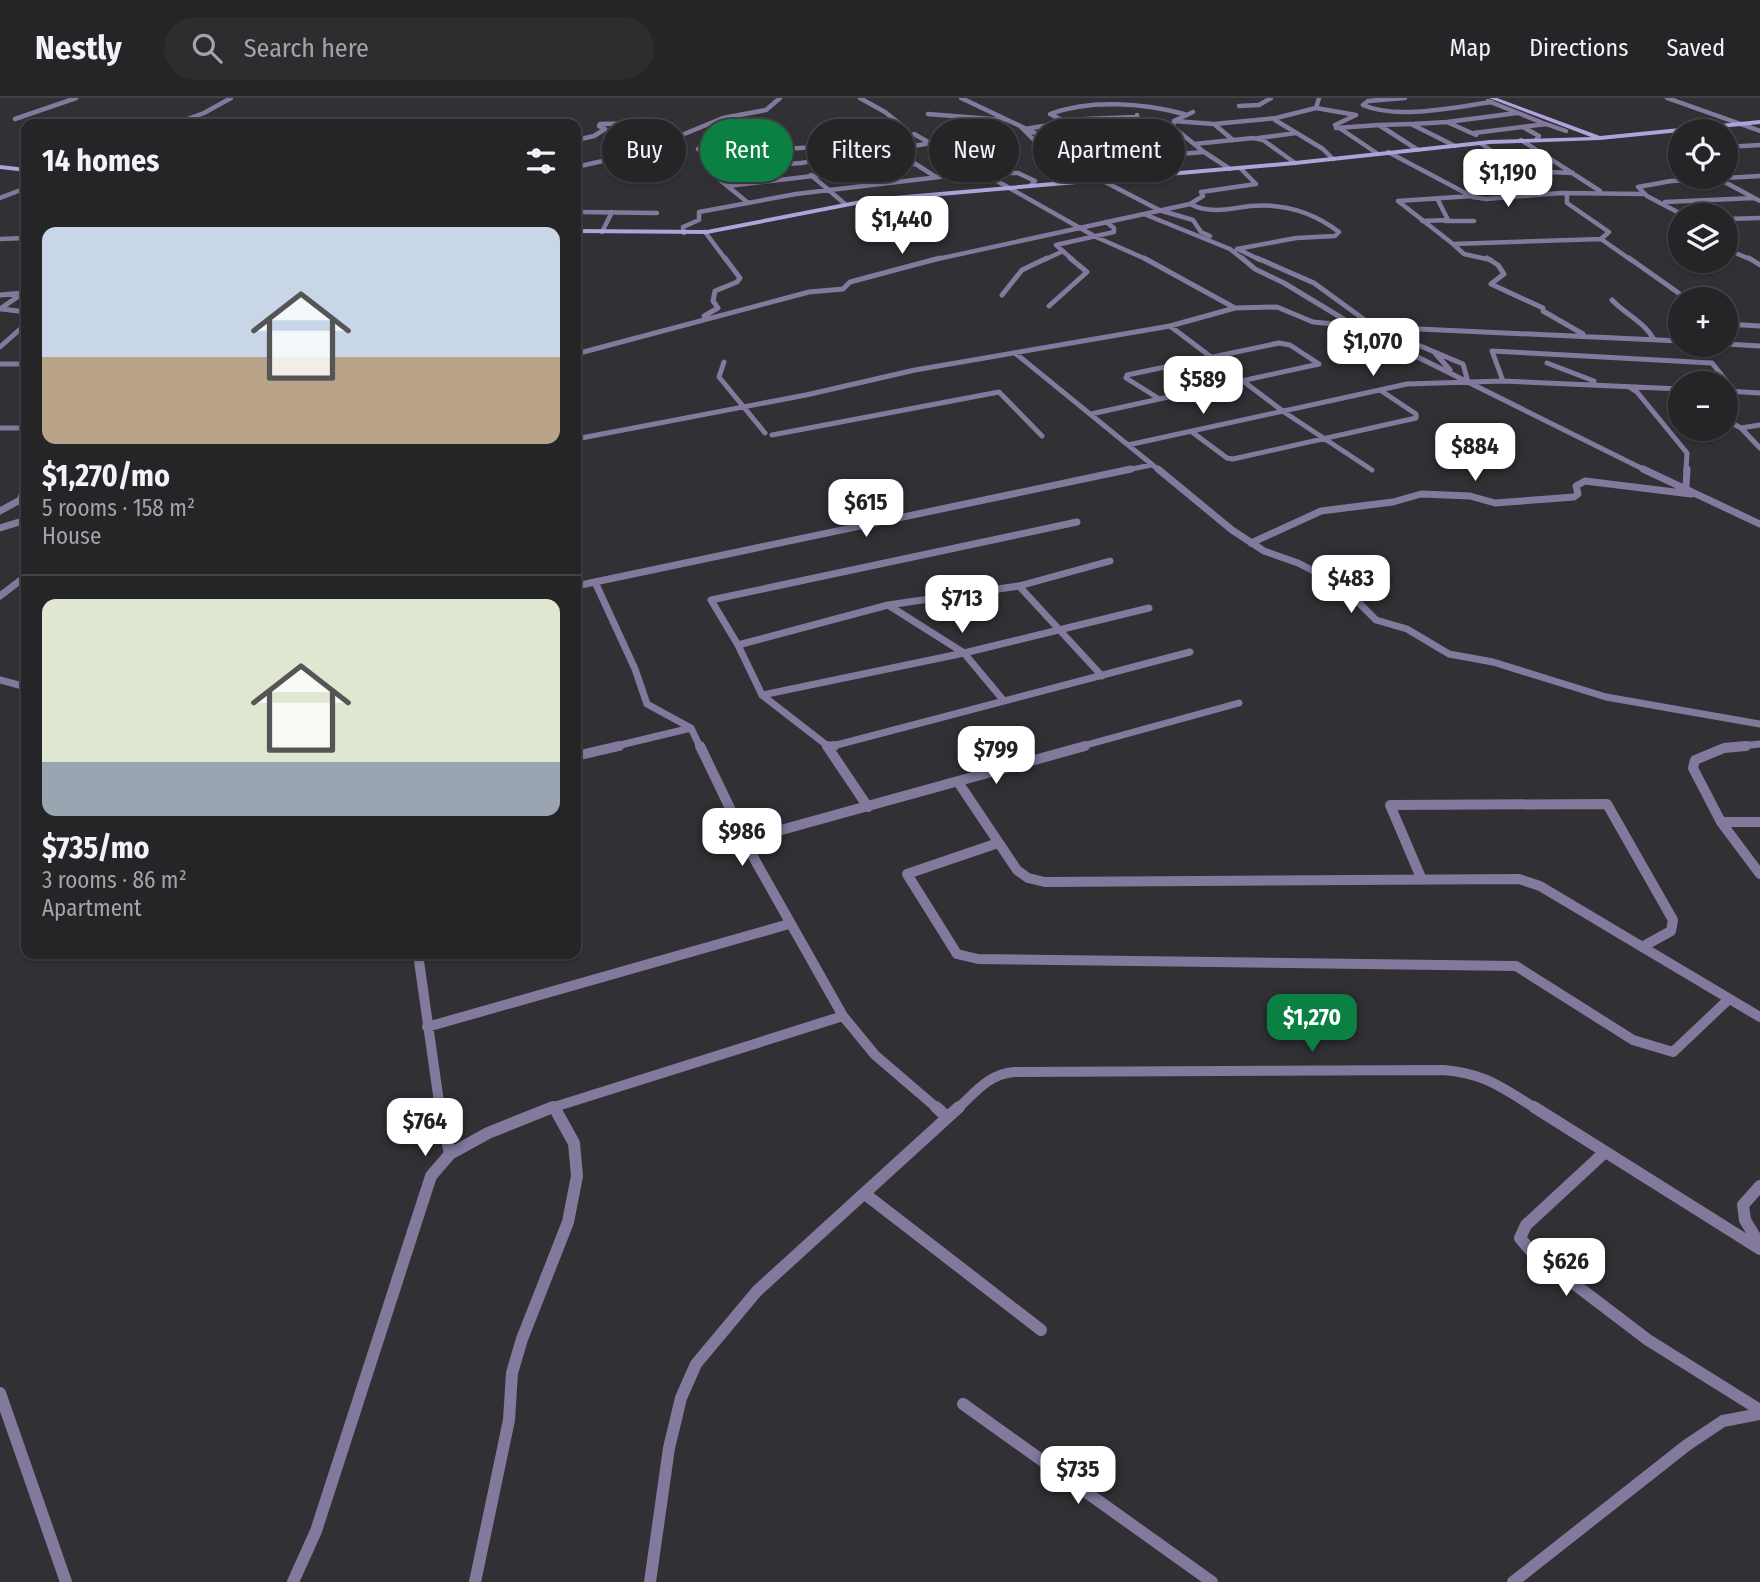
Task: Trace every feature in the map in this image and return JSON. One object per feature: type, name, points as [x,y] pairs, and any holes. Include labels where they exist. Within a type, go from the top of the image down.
[{"type":"street","points":[[15,119],[33,115],[52,104],[76,98]]},
{"type":"street","points":[[188,119],[231,98]]},
{"type":"street","points":[[686,134],[723,118],[766,110],[780,98]]},
{"type":"street","points":[[859,98],[893,119]]},
{"type":"street","points":[[961,98],[1004,119]]},
{"type":"street","points":[[1239,106],[1259,105],[1271,98]]},
{"type":"street","points":[[1316,108],[1319,98]]},
{"type":"street","points":[[1405,98],[1364,102],[1363,105],[1367,108],[1398,111],[1492,100],[1566,131]]},
{"type":"street","points":[[1479,98],[1492,100],[1600,138]]},
{"type":"street","points":[[1667,98],[1760,131]]},
{"type":"street","points":[[1060,119],[1050,114],[1074,107],[1164,108],[1184,114]]},
{"type":"street","points":[[1100,119],[1136,117],[1143,107]]},
{"type":"street","points":[[1185,122],[1214,124],[1276,118],[1316,108],[1356,115],[1340,121],[1335,125],[1336,128]]},
{"type":"street","points":[[1177,119],[1193,112]]},
{"type":"street","points":[[1336,128],[1411,124],[1518,113]]},
{"type":"street","points":[[928,114],[993,119]]},
{"type":"street","points":[[1276,118],[1275,120],[1323,149],[1333,159]]},
{"type":"street","points":[[1447,121],[1490,142]]},
{"type":"street","points":[[1474,133],[1555,122]]},
{"type":"street","points":[[1185,173],[1490,142],[1600,138],[1760,122]]},
{"type":"street","points":[[1214,124],[1233,140]]},
{"type":"street","points":[[1411,124],[1455,146]]},
{"type":"street","points":[[1379,125],[1418,149]]},
{"type":"street","points":[[1019,126],[1033,133]]},
{"type":"street","points":[[1023,128],[1033,126]]},
{"type":"street","points":[[1522,127],[1539,136],[1536,139]]},
{"type":"street","points":[[1023,128],[1033,139]]},
{"type":"street","points":[[1336,128],[1378,154]]},
{"type":"street","points":[[581,139],[602,131]]},
{"type":"street","points":[[1194,144],[1296,133]]},
{"type":"street","points":[[1185,137],[1230,169]]},
{"type":"street","points":[[1256,138],[1296,163]]},
{"type":"street","points":[[1521,140],[1601,192]]},
{"type":"street","points":[[1480,143],[1521,171],[1573,173]]},
{"type":"street","points":[[1738,146],[1760,145]]},
{"type":"street","points":[[1185,154],[1204,152]]},
{"type":"street","points":[[1388,152],[1472,196],[1486,199],[1601,192],[1644,194],[1668,204]]},
{"type":"street","points":[[581,166],[602,161]]},
{"type":"street","points":[[793,164],[807,162]]},
{"type":"street","points":[[801,163],[807,171]]},
{"type":"street","points":[[915,164],[929,173]]},
{"type":"street","points":[[0,167],[21,169]]},
{"type":"street","points":[[581,353],[808,292],[843,289],[850,282],[1038,236],[1190,204],[1203,196],[1201,192],[1256,184],[1240,168]]},
{"type":"street","points":[[1019,173],[1035,181],[1030,186]]},
{"type":"street","points":[[729,186],[807,176]]},
{"type":"street","points":[[1738,178],[1760,176]]},
{"type":"street","points":[[684,233],[682,227],[699,220],[699,212],[747,202],[929,178]]},
{"type":"street","points":[[728,182],[734,194],[747,202]]},
{"type":"street","points":[[817,182],[845,204]]},
{"type":"street","points":[[1000,182],[1079,227],[1148,260],[1235,308]]},
{"type":"street","points":[[581,232],[705,232],[845,204],[1078,182]]},
{"type":"street","points":[[1106,182],[1159,210],[1193,220],[1199,229]]},
{"type":"street","points":[[1644,194],[1638,187],[1643,184],[1668,183]]},
{"type":"street","points":[[1737,189],[1760,201]]},
{"type":"street","points":[[0,198],[21,190]]},
{"type":"street","points":[[1567,193],[1567,203],[1609,232],[1601,239]]},
{"type":"street","points":[[1472,196],[1438,200],[1399,200],[1455,248],[1498,263],[1504,274],[1491,284],[1496,288],[1512,291],[1584,335]]},
{"type":"street","points":[[1663,202],[1754,198]]},
{"type":"street","points":[[1438,200],[1446,212],[1448,220],[1445,220]]},
{"type":"street","points":[[1190,204],[1213,210],[1274,205],[1306,210],[1339,233],[1335,236],[1296,238],[1237,249]]},
{"type":"street","points":[[1159,210],[1177,225],[1199,229],[1295,277],[1314,283],[1374,326],[1463,363],[1468,382]]},
{"type":"street","points":[[581,212],[657,213]]},
{"type":"street","points":[[602,232],[612,212]]},
{"type":"street","points":[[1143,213],[1232,250],[1255,269],[1356,326],[1602,450],[1760,524]]},
{"type":"street","points":[[1738,219],[1760,218]]},
{"type":"street","points":[[1422,221],[1474,221]]},
{"type":"street","points":[[1056,245],[1114,232],[1114,228],[1107,222]]},
{"type":"street","points":[[705,232],[740,278],[737,282],[715,291],[712,296],[718,308]]},
{"type":"street","points":[[1038,236],[1056,245],[1087,272],[1049,306]]},
{"type":"street","points":[[0,239],[21,237]]},
{"type":"street","points":[[1453,244],[1601,239],[1670,287]]},
{"type":"street","points":[[1002,295],[1022,270],[1061,252]]},
{"type":"street","points":[[1738,253],[1760,265]]},
{"type":"street","points":[[1295,277],[1292,284],[1307,288]]},
{"type":"street","points":[[0,296],[21,292]]},
{"type":"street","points":[[0,296],[21,292]]},
{"type":"street","points":[[8,294],[16,293]]},
{"type":"street","points":[[0,309],[21,294]]},
{"type":"street","points":[[1612,300],[1624,313],[1648,328],[1654,340]]},
{"type":"street","points":[[581,438],[906,372],[1170,326],[1235,308],[1277,307],[1313,322],[1356,326],[1668,341]]},
{"type":"street","points":[[690,323],[718,308],[736,311]]},
{"type":"street","points":[[0,309],[21,311]]},
{"type":"street","points":[[1738,325],[1760,326]]},
{"type":"street","points":[[1170,326],[1284,412],[1372,470]]},
{"type":"street","points":[[0,347],[21,328]]},
{"type":"street","points":[[1091,414],[1319,364],[1286,343],[1209,356],[1127,375],[1126,378],[1158,398]]},
{"type":"street","points":[[1738,345],[1760,346]]},
{"type":"street","points":[[1503,381],[1492,351],[1712,362],[1719,371]]},
{"type":"street","points":[[1015,353],[1251,543],[1341,585],[1376,620],[1407,629],[1449,654],[1493,662],[1606,697],[1760,724]]},
{"type":"street","points":[[1435,353],[1444,366],[1468,382]]},
{"type":"street","points":[[724,362],[719,377],[742,407],[768,434],[999,392],[1042,436]]},
{"type":"street","points":[[1547,363],[1606,385]]},
{"type":"street","points":[[0,364],[21,365]]},
{"type":"street","points":[[1128,445],[1407,384],[1503,381],[1668,388]]},
{"type":"street","points":[[1619,385],[1635,390],[1680,442],[1688,457],[1686,488]]},
{"type":"street","points":[[1192,432],[1227,458],[1233,458],[1416,418],[1416,414],[1411,410],[1380,390]]},
{"type":"street","points":[[1738,392],[1760,393]]},
{"type":"street","points":[[1741,428],[1760,425]]},
{"type":"street","points":[[1738,426],[1760,448]]},
{"type":"street","points":[[0,428],[21,428]]},
{"type":"street","points":[[581,585],[1151,465]]},
{"type":"street","points":[[1251,543],[1321,511],[1393,502],[1421,494],[1471,496],[1495,503],[1574,497],[1578,494],[1576,486],[1585,481],[1670,489],[1703,496]]},
{"type":"street","points":[[0,511],[21,497]]},
{"type":"street","points":[[0,528],[21,522]]},
{"type":"street","points":[[868,807],[829,747],[762,695],[738,645],[711,600],[1077,522]]},
{"type":"street","points":[[738,645],[888,605],[1018,586],[1110,561]]},
{"type":"street","points":[[0,596],[21,580]]},
{"type":"street","points":[[595,582],[648,704],[691,728],[745,841],[789,924],[843,1016],[875,1055],[947,1118]]},
{"type":"street","points":[[1018,586],[1102,676]]},
{"type":"street","points":[[888,605],[964,653],[1004,701]]},
{"type":"street","points":[[762,695],[964,653],[1149,608]]},
{"type":"street","points":[[829,747],[1190,652]]},
{"type":"street","points":[[0,680],[21,686]]},
{"type":"street","points":[[745,841],[1239,703]]},
{"type":"street","points":[[581,755],[691,728]]},
{"type":"street","points":[[1760,744],[1724,748],[1695,760],[1693,768],[1721,822],[1760,874]]},
{"type":"street","points":[[958,782],[1017,870],[1028,878],[1045,882],[1499,878],[1528,881],[1760,1017]]},
{"type":"street","points":[[1422,880],[1390,805],[1607,804],[1673,920],[1671,931],[1642,947]]},
{"type":"street","points":[[1721,822],[1760,822]]},
{"type":"street","points":[[999,843],[906,874],[957,954],[978,960],[1516,966],[1546,982],[1633,1041],[1658,1051],[1673,1052],[1729,999]]},
{"type":"street","points":[[427,1027],[789,924]]},
{"type":"street","points":[[419,959],[427,1027],[450,1154]]},
{"type":"street","points":[[293,1582],[316,1531],[426,1189],[431,1176],[450,1154],[488,1133],[554,1107],[843,1016]]},
{"type":"street","points":[[650,1582],[669,1448],[681,1398],[696,1364],[757,1291],[975,1093],[989,1076],[1006,1072],[1470,1072],[1498,1085],[1760,1247]]},
{"type":"street","points":[[475,1582],[509,1420],[512,1373],[522,1339],[568,1222],[577,1176],[574,1143],[554,1107]]},
{"type":"street","points":[[1605,1152],[1525,1225],[1520,1238],[1531,1251],[1648,1339],[1760,1412]]},
{"type":"street","points":[[1760,1186],[1743,1205],[1745,1220],[1760,1247]]},
{"type":"street","points":[[865,1194],[1041,1330]]},
{"type":"street","points":[[0,1393],[66,1582]]},
{"type":"street","points":[[963,1404],[1212,1582]]},
{"type":"street","points":[[1513,1582],[1687,1445],[1723,1421],[1760,1412]]}]
